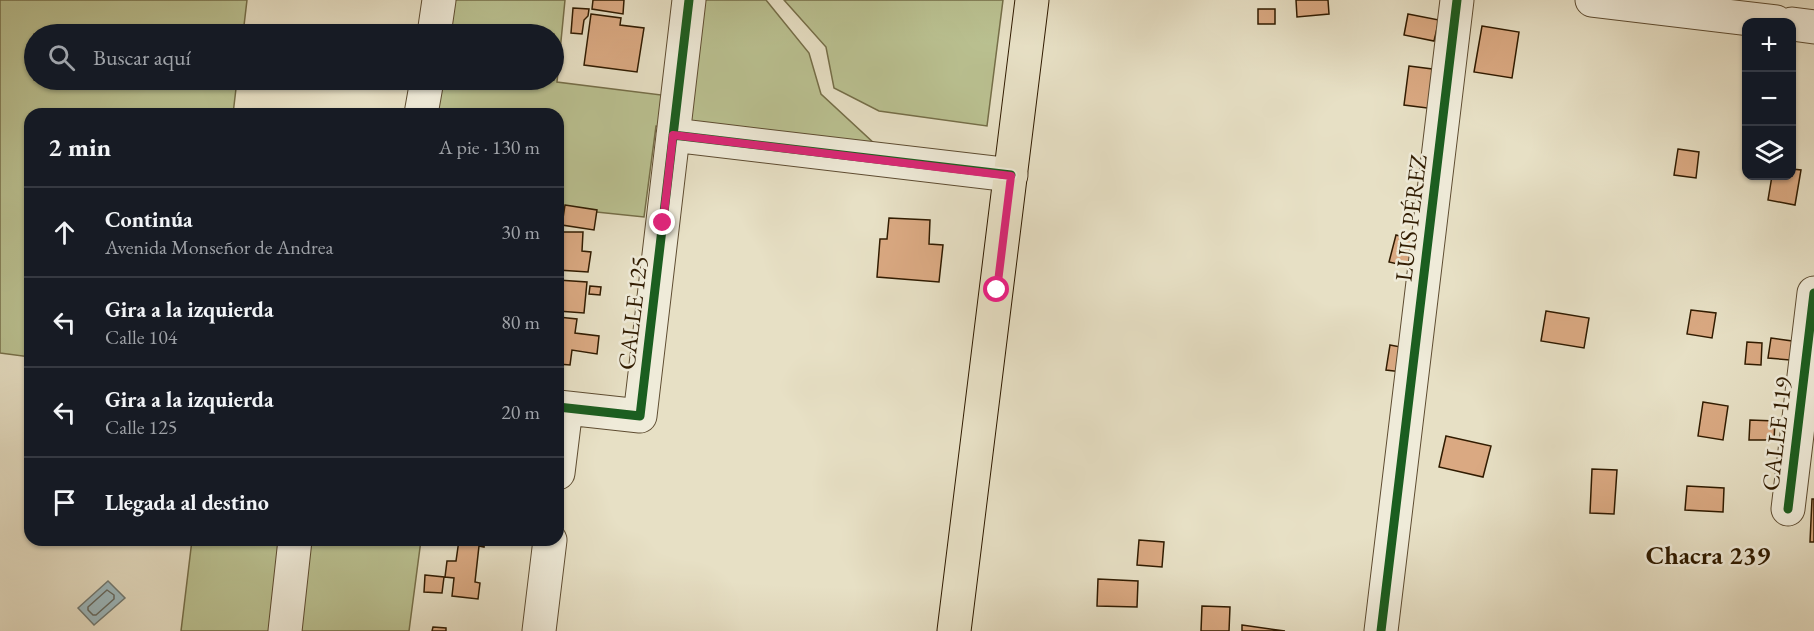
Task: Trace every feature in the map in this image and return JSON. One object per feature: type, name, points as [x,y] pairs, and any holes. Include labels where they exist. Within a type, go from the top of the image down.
[{"type":"main road","points":[[954,631],[1032,0]]},
{"type":"street","name":"CALLE 125","points":[[564,407],[640,416],[688,0]]},
{"type":"street","name":"LUIS PÉREZ","points":[[1381,631],[1457,0]]},
{"type":"street","points":[[1592,0],[1743,18]]},
{"type":"street","points":[[1796,25],[1814,27]]},
{"type":"street","points":[[673,135],[1011,176]]},
{"type":"street","name":"CALLE 119","points":[[1788,509],[1814,293]]},
{"type":"street","points":[[285,631],[293,546]]},
{"type":"street","points":[[539,631],[549,546]]},
{"type":"green space","points":[[0,0],[247,0],[244,24],[24,24],[24,90],[236,90],[234,108],[24,108],[24,356],[0,353]]},
{"type":"green space","points":[[444,0],[565,0],[563,24],[441,24]]},
{"type":"green space","points":[[698,0],[766,0],[809,53],[821,94],[890,158],[656,126],[644,217],[564,209],[564,108],[431,108],[433,90],[564,90],[564,83],[685,98]]},
{"type":"green space","points":[[784,0],[1003,0],[987,126],[879,111],[834,88],[826,47]]},
{"type":"green space","points":[[191,546],[420,546],[409,631],[181,631]]},
{"type":"water","points":[[108,581],[125,598],[94,625],[78,608]]},
{"type":"building","points":[[593,0],[624,0],[623,14],[592,9]]},
{"type":"building","points":[[1296,0],[1328,0],[1329,14],[1297,17]]},
{"type":"building","points":[[573,8],[589,9],[588,16],[584,20],[582,34],[571,33]]},
{"type":"building","points":[[1258,9],[1275,9],[1275,24],[1258,24]]},
{"type":"building","points":[[591,14],[621,18],[620,25],[644,28],[637,72],[584,65]]},
{"type":"building","points":[[1408,14],[1439,20],[1434,41],[1404,35]]},
{"type":"building","points":[[1482,26],[1519,32],[1512,78],[1474,72]]},
{"type":"building","points":[[1409,66],[1440,70],[1435,109],[1404,105]]},
{"type":"building","points":[[1678,149],[1699,152],[1696,178],[1674,175]]},
{"type":"building","points":[[1796,169],[1801,170],[1795,205],[1768,200],[1771,180],[1796,180]]},
{"type":"building","points":[[565,205],[597,210],[594,230],[564,225]]},
{"type":"building","points":[[889,218],[930,220],[929,244],[943,245],[939,282],[877,277],[880,239],[887,239]]},
{"type":"building","points":[[564,232],[583,232],[582,251],[591,252],[588,272],[564,270]]},
{"type":"building","points":[[1396,235],[1422,242],[1415,268],[1389,262]]},
{"type":"building","points":[[564,280],[587,282],[584,313],[564,311]]},
{"type":"building","points":[[590,286],[601,287],[600,295],[589,294]]},
{"type":"building","points":[[1691,310],[1716,313],[1712,338],[1687,334]]},
{"type":"building","points":[[1546,311],[1589,318],[1584,348],[1541,341]]},
{"type":"building","points":[[564,318],[577,319],[575,333],[599,336],[597,354],[572,350],[570,365],[564,364]]},
{"type":"building","points":[[1771,338],[1792,341],[1790,360],[1768,358]]},
{"type":"building","points":[[1747,342],[1762,343],[1761,365],[1745,364]]},
{"type":"building","points":[[1390,345],[1406,348],[1402,372],[1386,370]]},
{"type":"building","points":[[1703,402],[1728,406],[1723,440],[1698,436]]},
{"type":"building","points":[[1750,420],[1775,421],[1774,440],[1749,440]]},
{"type":"building","points":[[1446,436],[1491,446],[1483,477],[1439,467]]},
{"type":"building","points":[[1592,469],[1617,470],[1614,514],[1590,513]]},
{"type":"building","points":[[1687,486],[1724,488],[1723,512],[1685,510]]},
{"type":"building","points":[[1812,499],[1814,499],[1814,542],[1810,542]]},
{"type":"building","points":[[1139,540],[1164,542],[1162,567],[1137,565]]},
{"type":"building","points":[[458,546],[479,546],[475,582],[480,583],[478,599],[452,596],[454,578],[445,577],[447,561],[456,561]]},
{"type":"building","points":[[425,575],[444,577],[442,593],[424,592]]},
{"type":"building","points":[[1098,579],[1138,581],[1137,607],[1097,606]]},
{"type":"building","points":[[1202,606],[1230,607],[1229,631],[1201,631]]},
{"type":"building","points":[[1242,625],[1285,631],[1242,631]]},
{"type":"building","points":[[433,627],[446,628],[446,631],[432,631]]},
{"type":"cycle path","points":[[564,408],[640,416],[689,0]]},
{"type":"cycle path","points":[[1381,631],[1457,0]]},
{"type":"cycle path","points":[[673,135],[1011,175]]},
{"type":"cycle path","points":[[1788,509],[1814,293]]},
{"type":"district","name":"Chacra 239","points":[[1708,555]]},
{"type":"route","points":[[663,223],[673,135],[1011,176],[997,290]]}]
